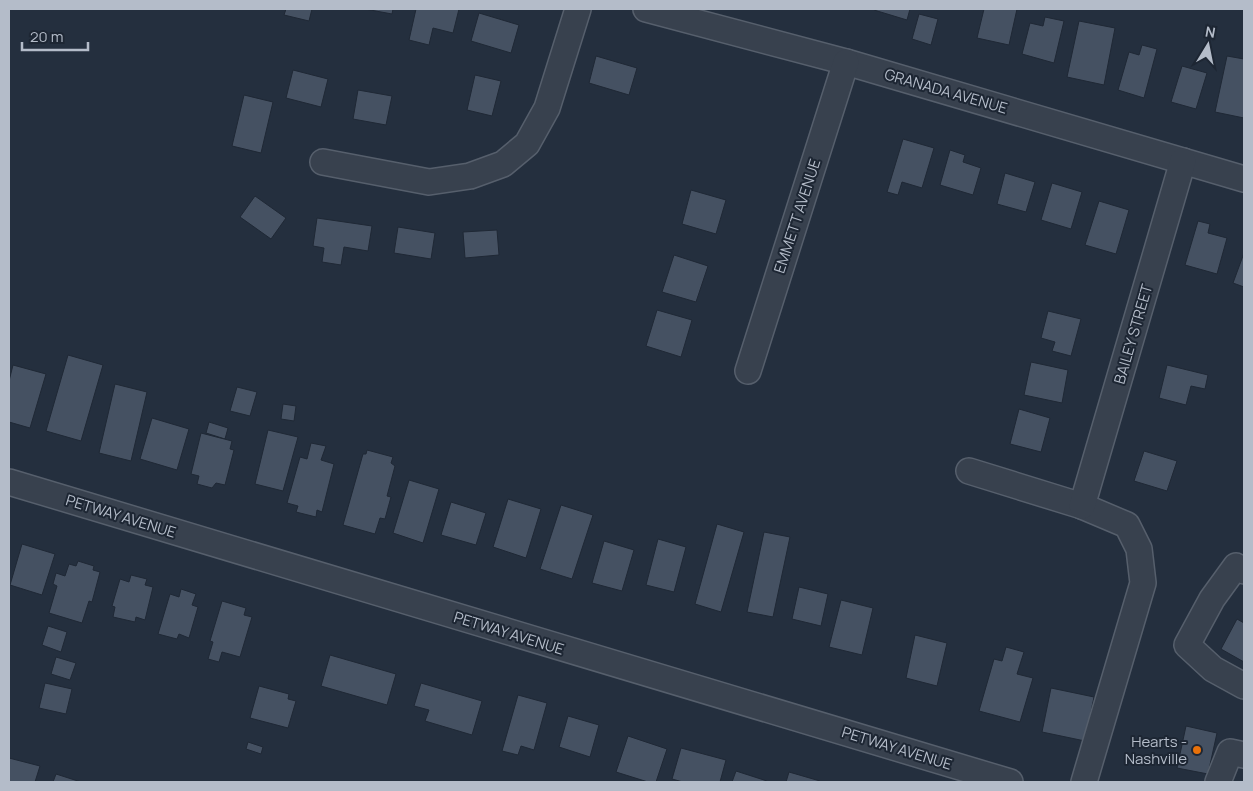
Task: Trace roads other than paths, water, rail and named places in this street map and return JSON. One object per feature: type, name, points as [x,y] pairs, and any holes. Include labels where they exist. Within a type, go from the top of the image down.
[{"type":"street","points":[[323,162],[430,182],[470,176],[503,164],[526,144],[547,108],[578,9]]},
{"type":"street","name":"GRANADA AVENUE","points":[[646,9],[846,62],[1244,179]]},
{"type":"street","name":"EMMETT AVENUE","points":[[748,371],[846,62]]},
{"type":"street","name":"BAILEY STREET","points":[[1082,506],[1183,161]]},
{"type":"street","points":[[969,471],[1082,506],[1126,526],[1139,549],[1143,583],[1084,782]]},
{"type":"street","name":"PETWAY AVENUE","points":[[9,482],[940,772],[1010,782]]},
{"type":"street","points":[[1244,571],[1236,566],[1212,599],[1187,644],[1213,670],[1244,686]]},
{"type":"street","points":[[1218,782],[1230,752],[1244,755]]},
{"type":"place","name":"Hearts - Nashville","points":[[1197,750]]}]
